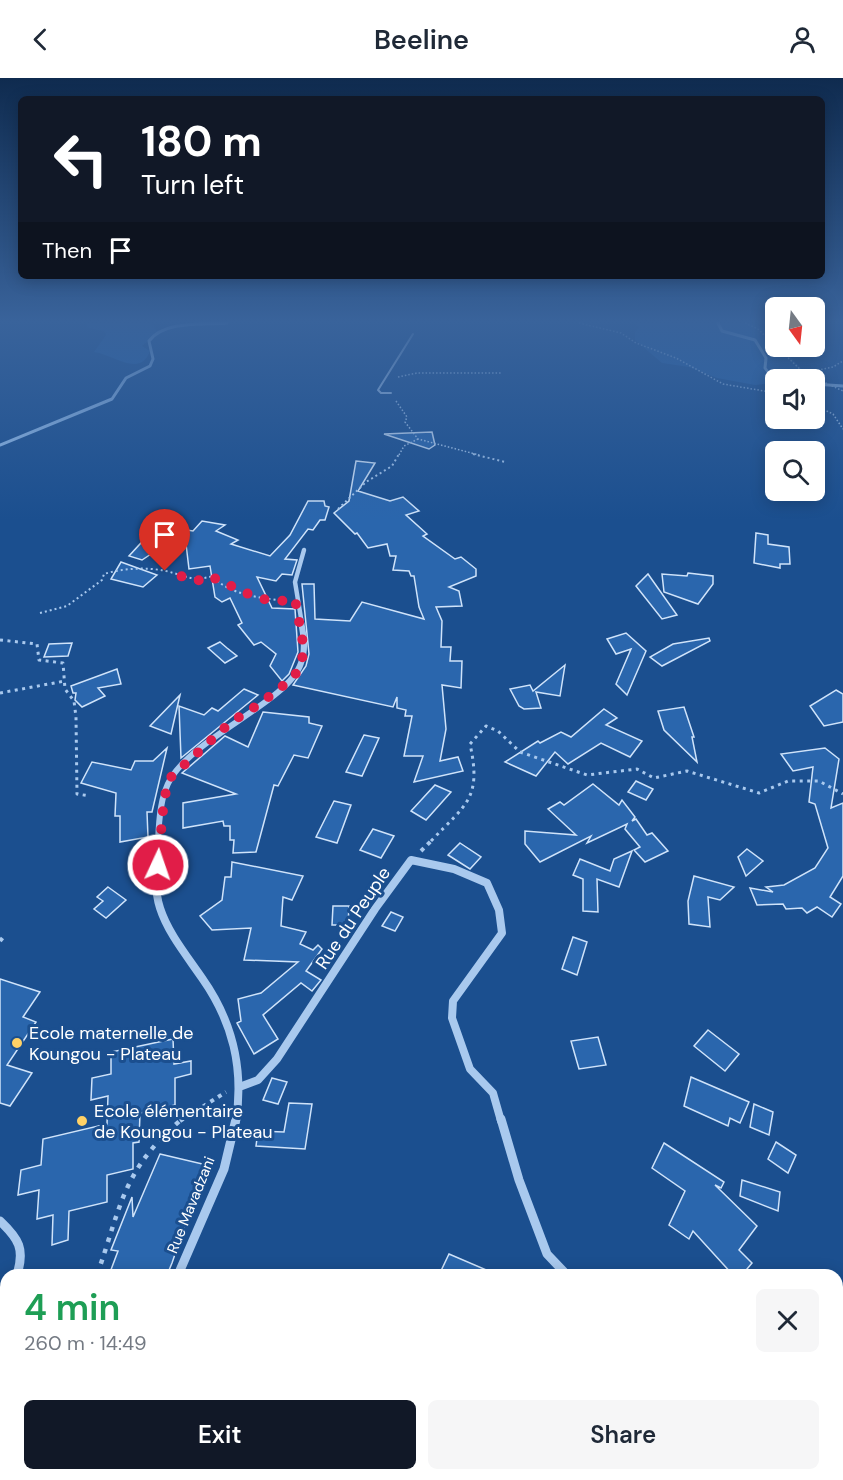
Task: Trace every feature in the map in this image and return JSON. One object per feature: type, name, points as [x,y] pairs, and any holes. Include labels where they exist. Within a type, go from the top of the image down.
[{"type":"street","name":"Rue Mavadzani","points":[[181,1269],[218,1185],[232,1143],[242,1086],[239,1054],[219,1004],[179,944],[157,899],[161,819],[170,778],[230,723],[261,703],[294,677],[301,664],[304,649],[293,585],[298,561],[304,550]]},
{"type":"street","name":"Rue du Peuple","points":[[242,1086],[258,1080],[277,1059],[375,909],[411,860],[454,869],[487,883],[499,910],[502,933],[453,1001],[452,1018],[470,1069],[493,1093],[519,1180],[547,1254],[561,1269]]},
{"type":"street","points":[[0,1221],[18,1238],[21,1262],[19,1269]]},
{"type":"lane","points":[[379,388],[378,390],[381,393],[391,393]]},
{"type":"path","points":[[392,388],[391,393],[407,417],[405,422],[418,439],[505,462]]},
{"type":"path","points":[[749,388],[765,391]]},
{"type":"path","points":[[825,410],[833,414],[843,429]]},
{"type":"path","points":[[338,509],[366,482],[392,466],[404,446],[418,439]]},
{"type":"path","points":[[40,613],[67,606],[102,580],[104,574],[117,570],[165,571],[196,581],[213,576],[218,583],[259,599],[277,601],[295,599]]},
{"type":"path","points":[[0,640],[37,644],[39,660],[63,663],[65,689],[74,701],[76,717],[77,794],[90,796]]},
{"type":"path","points":[[0,693],[64,681]]},
{"type":"path","points":[[411,860],[471,799],[476,767],[470,744],[486,726],[498,731],[520,752],[587,775],[600,776],[637,769],[654,778],[687,771],[746,791],[759,793],[788,781],[819,781],[843,794]]},
{"type":"path","points":[[0,941],[4,936]]},
{"type":"path","points":[[100,1269],[123,1194],[150,1152],[184,1115],[212,1098],[242,1086]]},
{"type":"building","points":[[432,432],[435,445],[429,449],[384,434]]},
{"type":"building","points":[[356,461],[375,463],[358,491],[390,501],[403,497],[419,511],[406,515],[427,534],[423,536],[455,559],[461,557],[476,569],[476,576],[449,587],[459,591],[462,606],[436,607],[442,621],[441,647],[451,647],[450,661],[462,661],[461,688],[442,685],[446,729],[440,761],[458,757],[463,771],[414,782],[423,756],[404,756],[412,716],[405,716],[406,710],[397,708],[397,697],[393,707],[293,685],[306,666],[309,654],[302,584],[314,584],[315,619],[350,621],[362,602],[424,619],[419,607],[414,576],[411,576],[409,571],[393,570],[396,556],[390,556],[387,544],[368,548],[357,533],[355,534],[334,513],[349,501]]},
{"type":"building","points":[[308,501],[324,501],[325,506],[329,507],[325,520],[320,520],[313,530],[308,529],[285,559],[297,560],[292,575],[282,574],[276,581],[257,577],[272,608],[295,609],[298,652],[289,674],[282,681],[270,666],[276,654],[261,642],[254,645],[238,625],[242,623],[230,598],[222,602],[215,597],[210,566],[189,569],[186,544],[172,540],[142,560],[129,556],[150,533],[147,532],[149,524],[193,531],[202,521],[225,525],[216,531],[238,540],[231,544],[270,556],[290,535]]},
{"type":"building","points":[[756,533],[768,535],[768,544],[789,547],[790,564],[780,564],[780,568],[754,563]]},
{"type":"building","points":[[121,562],[157,575],[143,587],[111,579]]},
{"type":"building","points":[[688,573],[713,576],[713,584],[698,604],[664,592],[662,574],[687,576]]},
{"type":"building","points":[[648,574],[677,615],[662,619],[636,586]]},
{"type":"building","points":[[626,633],[646,651],[627,695],[616,684],[631,649],[616,654],[607,639]]},
{"type":"building","points":[[709,638],[710,641],[662,666],[650,657],[673,644]]},
{"type":"building","points":[[220,642],[237,656],[225,663],[208,648]]},
{"type":"building","points":[[72,643],[68,656],[44,657],[49,644]]},
{"type":"building","points":[[565,665],[560,696],[536,692],[541,708],[524,709],[519,706],[510,689],[530,685],[533,691]]},
{"type":"building","points":[[117,669],[121,684],[98,688],[105,696],[82,707],[75,700],[76,693],[73,693],[71,686]]},
{"type":"building","points":[[244,689],[258,695],[181,758],[179,706],[204,715],[212,708],[218,711]]},
{"type":"building","points":[[836,690],[843,694],[843,722],[824,726],[810,706]]},
{"type":"building","points":[[180,695],[171,734],[150,726]]},
{"type":"building","points":[[684,707],[694,737],[692,737],[697,762],[664,730],[658,711]]},
{"type":"building","points":[[604,709],[617,718],[606,725],[642,741],[630,757],[601,743],[568,764],[555,752],[536,776],[505,762],[538,741],[540,743],[561,732],[571,737]]},
{"type":"building","points":[[263,712],[309,717],[309,723],[322,726],[308,758],[294,755],[278,786],[274,785],[256,852],[233,853],[234,840],[230,840],[230,826],[224,826],[223,821],[183,828],[183,803],[236,794],[182,773],[225,736],[248,747]]},
{"type":"building","points":[[364,735],[379,738],[362,776],[346,772]]},
{"type":"building","points":[[167,748],[152,812],[147,812],[148,837],[120,842],[120,816],[115,816],[116,793],[81,783],[92,762],[131,770],[135,761],[153,761]]},
{"type":"building","points":[[825,748],[839,759],[831,808],[843,803],[843,876],[830,897],[841,904],[832,917],[817,907],[807,913],[802,908],[786,909],[783,904],[757,905],[750,888],[773,892],[766,887],[784,885],[815,868],[828,848],[815,804],[809,802],[813,767],[793,771],[781,754]]},
{"type":"building","points":[[636,781],[653,789],[646,800],[628,792]]},
{"type":"building","points":[[593,784],[619,805],[622,800],[635,817],[632,821],[636,819],[647,835],[652,833],[668,851],[645,862],[634,850],[640,847],[625,829],[627,824],[587,843],[591,836],[540,862],[525,844],[525,831],[576,835],[548,809],[560,802],[564,805]]},
{"type":"building","points":[[435,785],[451,792],[426,820],[411,811]]},
{"type":"building","points":[[334,801],[351,805],[337,843],[316,837]]},
{"type":"building","points":[[373,829],[394,836],[381,858],[360,850]]},
{"type":"building","points":[[460,843],[481,857],[470,869],[448,855]]},
{"type":"building","points":[[747,849],[763,861],[746,876],[738,857]]},
{"type":"building","points":[[632,851],[619,887],[597,879],[598,912],[583,911],[583,879],[573,875],[580,859],[610,871],[614,859]]},
{"type":"building","points":[[232,862],[303,876],[292,900],[283,897],[281,926],[306,932],[300,944],[313,950],[318,945],[322,949],[306,971],[321,980],[312,991],[301,983],[263,1015],[278,1039],[254,1054],[237,1023],[241,1021],[238,999],[261,993],[298,962],[244,960],[251,928],[212,930],[200,916],[222,900],[225,877],[231,877]]},
{"type":"building","points":[[694,876],[734,887],[720,900],[708,897],[710,927],[689,924],[688,901]]},
{"type":"building","points":[[108,887],[126,900],[106,918],[94,909],[103,901],[97,897]]},
{"type":"building","points":[[333,906],[349,906],[348,925],[332,925]]},
{"type":"building","points":[[391,912],[403,917],[395,931],[382,926]]},
{"type":"building","points":[[573,937],[587,942],[577,975],[562,969]]},
{"type":"building","points":[[0,979],[40,992],[23,1017],[36,1022],[7,1065],[32,1073],[10,1106],[0,1103]]},
{"type":"building","points":[[708,1030],[739,1054],[725,1071],[694,1046]]},
{"type":"building","points":[[598,1037],[606,1065],[579,1069],[571,1041]]},
{"type":"building","points":[[173,1039],[174,1064],[191,1061],[191,1074],[175,1078],[175,1105],[140,1113],[139,1142],[133,1143],[133,1169],[107,1175],[107,1202],[69,1211],[68,1240],[52,1245],[53,1215],[37,1219],[39,1190],[18,1195],[21,1170],[41,1165],[43,1139],[107,1124],[108,1096],[91,1100],[92,1078],[111,1074],[111,1052]]},
{"type":"building","points":[[691,1077],[749,1102],[740,1123],[730,1118],[728,1126],[684,1106]]},
{"type":"building","points":[[272,1078],[287,1082],[278,1104],[263,1100]]},
{"type":"building","points":[[289,1103],[312,1104],[305,1149],[256,1146],[258,1131],[284,1132]]},
{"type":"building","points":[[754,1104],[773,1112],[769,1135],[750,1127]]},
{"type":"building","points":[[776,1142],[796,1155],[788,1173],[768,1159]]},
{"type":"building","points":[[664,1143],[724,1182],[721,1188],[715,1185],[757,1226],[739,1250],[752,1263],[747,1269],[728,1269],[693,1231],[689,1239],[669,1225],[685,1191],[652,1168]]},
{"type":"building","points":[[160,1154],[211,1166],[194,1209],[191,1208],[170,1269],[111,1269],[118,1251],[111,1250],[132,1197],[133,1217]]},
{"type":"building","points":[[742,1180],[780,1192],[778,1211],[740,1196]]},
{"type":"building","points":[[449,1254],[484,1269],[442,1269]]},
{"type":"waterway","points":[[0,445],[112,399],[119,388]]},
{"type":"place","name":"Ecole maternelle de Koungou - Plateau","points":[[17,1043]]},
{"type":"place","name":"Ecole élémentaire de Koungou - Plateau","points":[[82,1121]]},
{"type":"route","points":[[158,865],[164,799],[170,778],[230,723],[261,703],[294,677],[301,664],[304,649],[295,599],[268,601],[244,594],[228,584],[218,583],[213,576],[206,580],[196,581],[165,571]]}]
